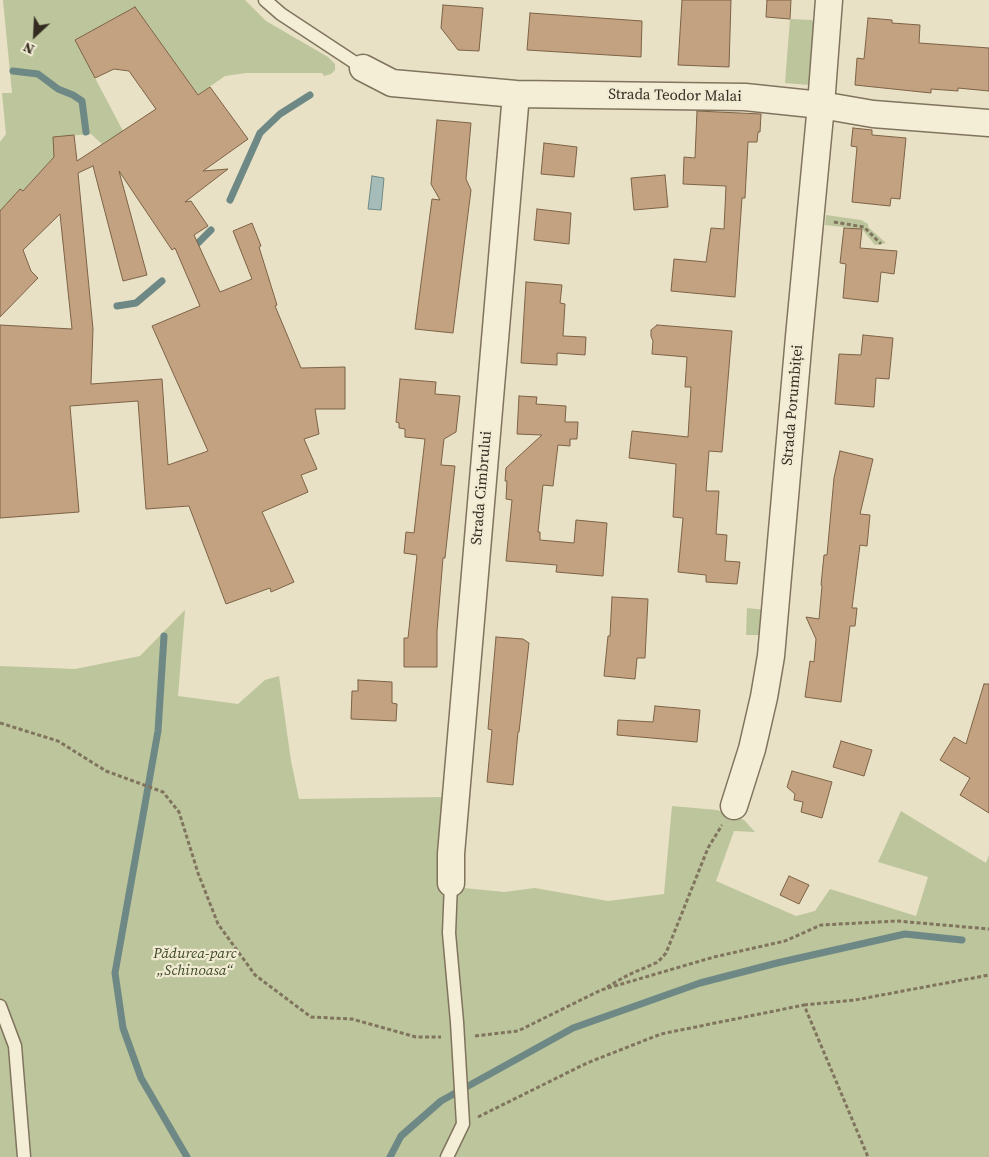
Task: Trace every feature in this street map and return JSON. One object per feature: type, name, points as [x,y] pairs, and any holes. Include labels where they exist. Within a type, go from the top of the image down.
[{"type":"street","name":"Strada Porumbiței","points":[[734,806],[752,750],[771,656],[822,105],[829,0]]},
{"type":"street","name":"Strada Teodor Malai","points":[[363,68],[392,83],[516,94],[745,96],[822,105],[873,114],[989,123]]},
{"type":"street","name":"Strada Cimbrului","points":[[451,883],[452,844],[516,94]]},
{"type":"lane","points":[[265,0],[281,14],[363,68]]},
{"type":"lane","points":[[447,1157],[463,1124],[449,933],[451,883]]},
{"type":"lane","points":[[0,1006],[15,1046],[24,1157]]},
{"type":"path","points":[[811,218],[864,227],[882,244]]},
{"type":"path","points":[[0,723],[58,742],[106,771],[162,792],[179,812],[198,873],[218,924],[255,976],[311,1017],[352,1019],[416,1037],[458,1038],[518,1031],[628,975],[658,962],[666,953],[708,848],[734,806]]},
{"type":"path","points":[[601,990],[714,957],[785,941],[821,925],[897,920],[989,929]]},
{"type":"path","points":[[463,1124],[587,1062],[661,1034],[804,1005],[855,1000],[989,975]]},
{"type":"path","points":[[804,1005],[868,1157]]},
{"type":"green space","points":[[3,0],[245,0],[266,21],[328,57],[335,64],[335,70],[331,74],[324,76],[322,73],[246,73],[225,76],[198,95],[135,7],[75,40],[123,131],[102,144],[91,134],[53,137],[54,157],[23,191],[20,190],[0,211],[0,142],[6,134],[2,93],[12,93]]},
{"type":"green space","points":[[790,19],[812,20],[814,24],[809,85],[785,83]]},
{"type":"green space","points":[[826,215],[861,220],[868,224],[868,227],[886,243],[875,245],[862,229],[825,225]]},
{"type":"green space","points":[[747,608],[766,610],[764,635],[746,635]]},
{"type":"green space","name":"Pădurea-parc „Schinoasa“","points":[[185,610],[178,696],[238,704],[265,680],[279,676],[291,761],[299,799],[446,797],[439,888],[464,888],[504,892],[535,888],[608,901],[664,894],[672,806],[717,810],[744,820],[755,832],[734,831],[716,881],[796,916],[815,911],[830,889],[916,916],[928,877],[878,862],[901,811],[986,863],[989,855],[989,1157],[0,1157],[0,666],[75,669],[140,656]]},
{"type":"water","points":[[372,176],[384,178],[381,210],[368,209]]},
{"type":"building","points":[[682,0],[731,0],[729,67],[678,65]]},
{"type":"building","points":[[767,0],[791,0],[790,19],[766,17]]},
{"type":"building","points":[[443,5],[483,8],[479,51],[458,50],[441,28]]},
{"type":"building","points":[[135,7],[198,95],[210,87],[248,139],[203,171],[228,169],[185,202],[191,201],[208,226],[194,235],[220,292],[252,279],[233,231],[252,223],[261,246],[259,247],[277,305],[275,306],[301,368],[345,367],[345,409],[315,409],[319,434],[304,439],[317,469],[301,475],[308,492],[262,512],[294,582],[271,592],[270,588],[226,604],[189,506],[146,509],[138,401],[70,406],[79,512],[0,518],[0,325],[72,329],[60,214],[23,250],[31,271],[38,278],[0,317],[0,211],[20,189],[23,191],[54,157],[53,137],[74,135],[77,161],[156,109],[129,71],[114,69],[95,78],[75,40]],"holes":[[[93,166],[123,281],[147,275],[119,171],[172,250],[175,248],[200,306],[152,326],[208,451],[168,465],[162,379],[91,384],[93,329],[78,173]]]},
{"type":"building","points":[[530,13],[642,21],[641,57],[527,50]]},
{"type":"building","points":[[868,18],[892,20],[892,23],[920,25],[919,43],[989,48],[989,91],[958,88],[958,91],[931,89],[931,93],[855,85],[857,58],[864,59]]},
{"type":"building","points":[[697,111],[761,114],[760,132],[758,132],[757,142],[748,142],[745,198],[742,198],[735,297],[671,291],[674,259],[706,262],[711,228],[724,229],[726,186],[683,184],[684,157],[695,158]]},
{"type":"building","points":[[437,120],[471,123],[466,179],[471,190],[453,333],[415,329],[432,199],[440,200],[431,184]]},
{"type":"building","points":[[853,128],[872,130],[872,135],[906,138],[900,199],[891,198],[890,206],[852,202],[857,147],[851,146]]},
{"type":"building","points":[[544,143],[577,147],[574,177],[541,174]]},
{"type":"building","points":[[665,175],[668,207],[634,210],[631,178]]},
{"type":"building","points":[[537,209],[571,213],[569,244],[534,240]]},
{"type":"building","points":[[844,228],[862,229],[860,248],[897,251],[894,274],[881,272],[878,302],[843,298],[846,264],[840,263]]},
{"type":"building","points":[[526,282],[562,285],[560,303],[565,304],[563,336],[586,337],[585,355],[557,353],[557,365],[521,363]]},
{"type":"building","points":[[657,325],[732,331],[722,452],[709,451],[706,491],[719,491],[716,534],[727,535],[725,561],[740,562],[737,584],[706,582],[706,575],[678,572],[683,518],[673,517],[676,464],[629,458],[632,431],[688,437],[691,387],[685,387],[687,357],[652,354],[653,341],[651,330]]},
{"type":"building","points":[[863,335],[893,338],[889,379],[876,378],[874,407],[835,404],[839,354],[861,355]]},
{"type":"building","points":[[400,379],[436,382],[435,394],[460,396],[456,432],[444,439],[441,465],[455,466],[445,558],[443,558],[437,631],[437,667],[404,667],[404,638],[408,638],[417,555],[404,553],[406,532],[414,533],[425,439],[405,437],[405,429],[399,428],[399,423],[396,422]]},
{"type":"building","points":[[519,396],[537,397],[536,404],[566,406],[565,422],[578,422],[577,439],[570,439],[570,446],[558,445],[553,486],[543,485],[538,532],[540,532],[540,540],[574,543],[576,520],[607,523],[603,576],[556,572],[557,565],[506,561],[512,500],[506,499],[506,468],[542,435],[517,434]]},
{"type":"building","points":[[840,451],[873,459],[860,514],[870,515],[867,546],[860,545],[852,608],[857,608],[855,626],[850,626],[841,702],[805,697],[810,661],[814,662],[816,639],[806,617],[819,619],[824,555],[827,555],[834,478]]},
{"type":"building","points":[[612,597],[648,599],[645,658],[637,658],[635,679],[604,676],[608,636],[610,636]]},
{"type":"building","points":[[496,637],[523,639],[529,643],[513,785],[487,782],[492,730],[488,729]]},
{"type":"building","points":[[358,680],[392,682],[392,703],[397,704],[396,721],[351,719],[352,691],[358,691]]},
{"type":"building","points":[[984,684],[989,684],[989,813],[960,795],[970,778],[940,760],[954,737],[966,744]]},
{"type":"building","points":[[655,706],[700,710],[697,742],[617,735],[618,720],[653,722]]},
{"type":"building","points":[[841,741],[872,750],[864,776],[833,767]]},
{"type":"building","points":[[792,771],[832,782],[822,818],[801,812],[803,802],[794,800],[795,794],[787,787]]},
{"type":"building","points":[[789,876],[809,885],[799,904],[780,895]]},
{"type":"waterway","points":[[13,71],[38,74],[58,89],[82,101],[86,132]]},
{"type":"waterway","points":[[230,200],[260,133],[280,114],[310,95]]},
{"type":"waterway","points":[[192,249],[211,230]]},
{"type":"waterway","points":[[117,306],[136,303],[162,281]]},
{"type":"waterway","points":[[164,636],[158,731],[115,973],[123,1028],[141,1078],[187,1157]]},
{"type":"waterway","points":[[390,1157],[401,1136],[441,1101],[573,1028],[700,983],[777,963],[905,934],[962,940]]}]
